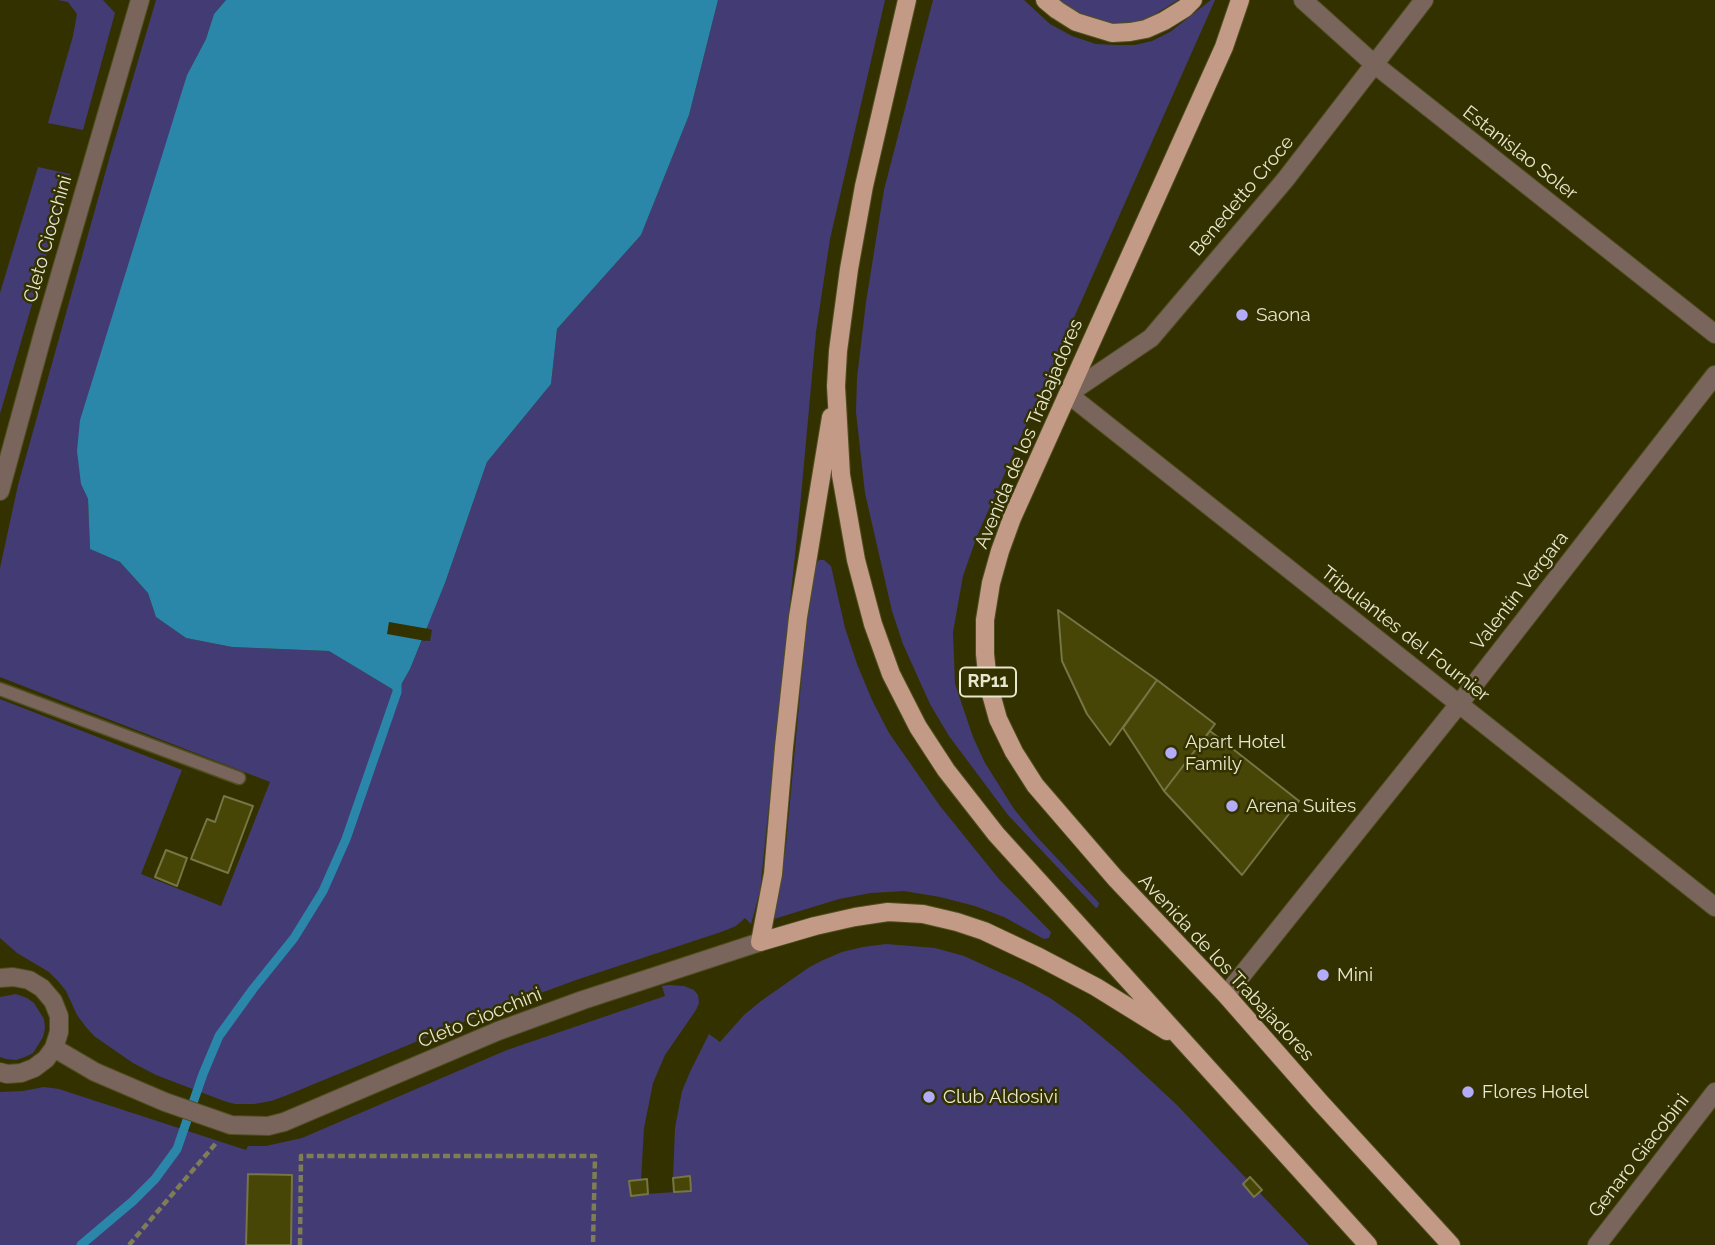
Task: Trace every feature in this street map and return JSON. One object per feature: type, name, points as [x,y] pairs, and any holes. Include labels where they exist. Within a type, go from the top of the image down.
[{"type":"main road","points":[[907,0],[864,186],[849,270],[836,386],[798,617],[773,874],[760,942],[866,915],[888,912],[923,914],[984,931],[1039,957],[1096,987],[1185,1042]]},
{"type":"main road","points":[[1045,0],[1076,22],[1112,33],[1146,29],[1164,21],[1193,0]]},
{"type":"main road","name":"Avenida de los Trabajadores","points":[[1240,0],[1224,47],[1012,518],[991,583],[985,620],[988,683],[998,719],[1014,752],[1035,785],[1116,879],[1226,995],[1451,1245]]},
{"type":"main road","points":[[836,386],[841,475],[856,560],[873,624],[891,674],[918,727],[946,770],[996,834],[1368,1245]]},
{"type":"street","name":"Cleto Ciocchini","points":[[0,491],[140,0]]},
{"type":"street","name":"Estanislao Soler","points":[[1303,0],[1374,64],[1715,334]]},
{"type":"street","name":"Benedetto Croce","points":[[1068,394],[1151,338],[1285,180],[1423,0]]},
{"type":"street","name":"Valentín Vergara","points":[[1226,995],[1459,704],[1715,375]]},
{"type":"street","name":"Tripulantes del Fournier","points":[[1068,394],[1715,907]]},
{"type":"street","name":"Cleto Ciocchini","points":[[54,1048],[95,1072],[219,1129],[232,1125],[268,1126],[284,1122],[498,1031],[760,942]]},
{"type":"street","points":[[0,978],[29,980],[53,1001],[59,1016],[59,1032],[54,1048],[46,1059],[21,1073],[0,1072]]},
{"type":"street","name":"Genaro Giacobini","points":[[1597,1245],[1715,1092]]},
{"type":"lane","points":[[0,689],[239,778]]},
{"type":"path","points":[[129,1245],[219,1129]]},
{"type":"path","points":[[300,1245],[301,1156],[595,1156],[593,1245]]},
{"type":"shaded area","points":[[58,0],[103,0],[115,13],[83,130],[48,123],[77,14],[68,2]]},
{"type":"shaded area","points":[[156,0],[226,0],[214,14],[206,39],[187,75],[81,484],[88,499],[90,549],[120,562],[148,593],[156,617],[186,638],[232,647],[329,651],[397,692],[422,640],[430,641],[432,630],[426,628],[445,583],[487,462],[551,384],[557,329],[641,235],[689,115],[718,0],[885,0],[830,239],[816,332],[760,891],[751,924],[745,918],[736,926],[721,932],[576,980],[476,1017],[285,1096],[254,1104],[224,1101],[156,1075],[133,1063],[94,1036],[77,1015],[66,991],[49,972],[17,953],[0,938],[0,699],[182,770],[141,874],[221,906],[270,782],[0,677],[0,568],[18,485]]},
{"type":"shaded area","points":[[933,0],[1024,0],[1050,24],[1072,36],[1096,44],[1135,45],[1152,41],[1170,32],[1211,0],[1215,0],[977,536],[963,576],[953,632],[955,684],[985,763],[1014,809],[1099,903],[1096,908],[1008,815],[949,736],[930,704],[903,644],[892,611],[865,493],[856,412],[866,302],[884,190]]},
{"type":"shaded area","points":[[1058,0],[1178,0],[1147,19],[1134,23],[1109,24],[1082,16]]},
{"type":"shaded area","points":[[38,167],[70,174],[0,414],[0,293]]},
{"type":"shaded area","points":[[819,560],[824,560],[831,566],[845,628],[857,664],[889,733],[940,806],[999,879],[1051,932],[1049,938],[1044,939],[1004,917],[975,906],[904,891],[839,899],[774,919],[786,845],[807,619],[814,566]]},
{"type":"shaded area","name":"Club Aldosivi","points":[[886,944],[935,948],[964,956],[1021,982],[1079,1018],[1177,1105],[1309,1245],[0,1245],[0,1092],[44,1087],[59,1089],[246,1150],[248,1146],[266,1146],[302,1138],[507,1050],[665,996],[662,986],[669,985],[694,990],[699,1003],[665,1055],[653,1083],[644,1128],[641,1180],[629,1181],[630,1195],[691,1191],[690,1176],[673,1178],[675,1128],[682,1091],[709,1034],[720,1042],[744,1015],[761,1001],[821,961],[842,952]]},
{"type":"shaded area","points":[[16,994],[34,1003],[44,1019],[45,1028],[33,1053],[16,1060],[0,1057],[0,997]]},
{"type":"water","points":[[226,0],[718,0],[689,115],[641,235],[557,329],[551,384],[487,462],[445,583],[410,669],[397,692],[329,651],[232,647],[186,638],[156,617],[148,593],[120,562],[90,549],[88,499],[81,484],[77,451],[80,420],[187,75],[206,39],[214,14]]},
{"type":"pier","points":[[389,622],[429,629],[426,641],[387,634]]},
{"type":"building","points":[[1058,610],[1157,680],[1110,745],[1087,714],[1062,661]]},
{"type":"building","points":[[1157,680],[1215,724],[1164,791],[1123,728]]},
{"type":"building","points":[[1210,731],[1299,801],[1242,875],[1164,791]]},
{"type":"building","points":[[224,796],[253,806],[228,873],[191,859],[207,819],[215,822]]},
{"type":"building","points":[[166,850],[187,858],[177,886],[155,877]]},
{"type":"building","points":[[248,1174],[292,1175],[291,1245],[246,1245]]},
{"type":"building","points":[[690,1176],[691,1191],[674,1192],[673,1178]]},
{"type":"building","points":[[1250,1177],[1262,1190],[1254,1197],[1243,1184]]},
{"type":"building","points":[[647,1179],[648,1194],[631,1196],[629,1181]]},
{"type":"waterway","points":[[81,1245],[133,1201],[155,1179],[177,1149],[219,1036],[294,938],[323,891],[346,839],[397,692],[397,683]]},
{"type":"place","name":"Saona","points":[[1242,315]]},
{"type":"place","name":"Apart Hotel Family","points":[[1171,753]]},
{"type":"place","name":"Arena Suites","points":[[1232,806]]},
{"type":"place","name":"Mini","points":[[1323,975]]},
{"type":"place","name":"Flores Hotel","points":[[1468,1092]]},
{"type":"place","name":"Club Aldosivi","points":[[929,1097]]}]
